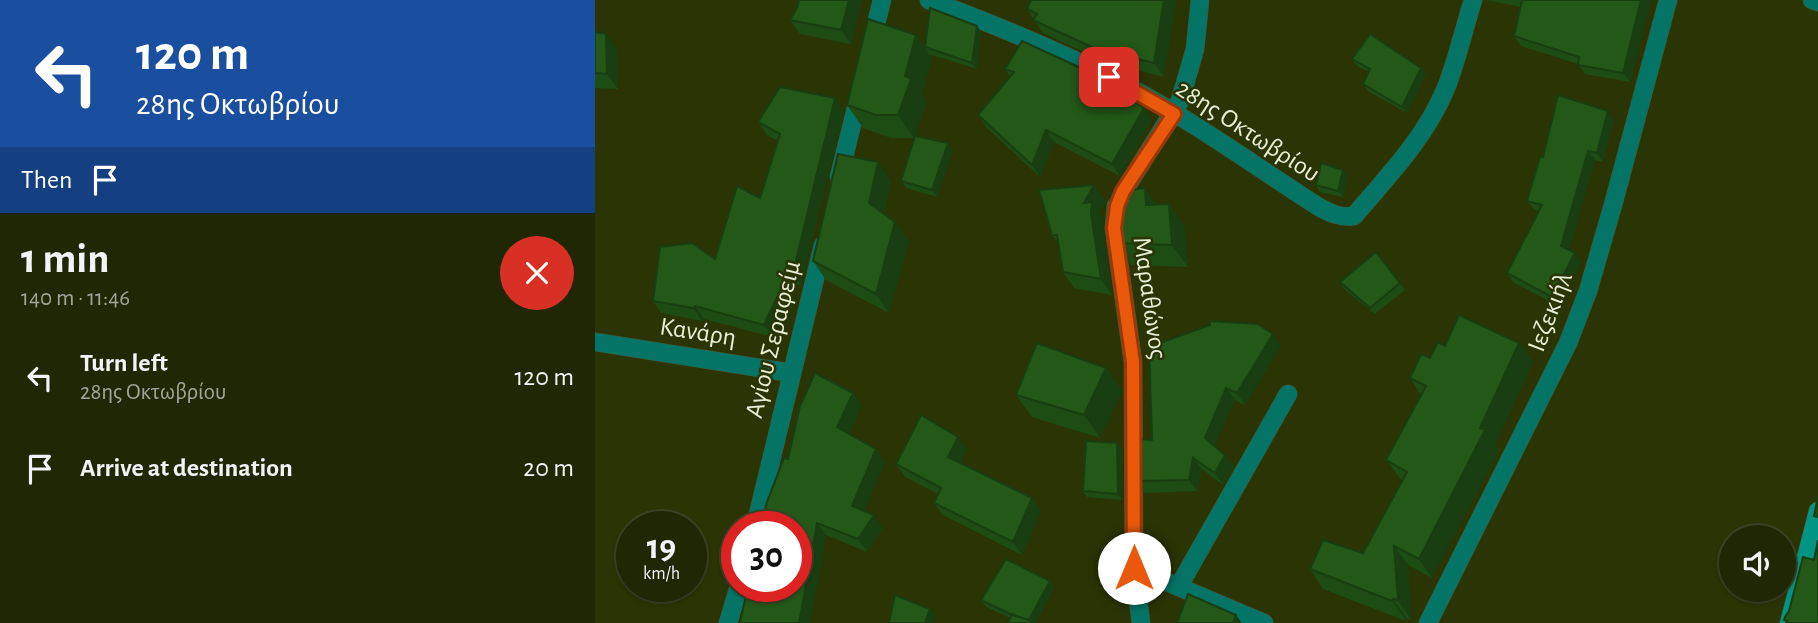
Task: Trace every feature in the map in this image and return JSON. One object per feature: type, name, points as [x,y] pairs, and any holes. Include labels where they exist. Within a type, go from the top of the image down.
[{"type":"main road","points":[[1789,623],[1818,511]]},
{"type":"street","points":[[834,200],[882,0]]},
{"type":"street","name":"28ης Οκτωβρίου","points":[[929,0],[1042,45],[1124,84],[1319,207],[1348,217],[1354,216],[1401,160],[1434,113],[1450,76],[1473,0]]},
{"type":"street","name":"Μαραθώνος","points":[[1141,623],[1134,568],[1133,362],[1114,228],[1117,206],[1123,191],[1174,114],[1189,75],[1200,0]]},
{"type":"street","name":"Ιεζεκιήλ","points":[[1428,623],[1569,343],[1610,218],[1668,0]]},
{"type":"street","points":[[1812,0],[1818,2]]},
{"type":"street","name":"Αγίου Σεραφείμ","points":[[759,511],[828,226]]},
{"type":"street","name":"Κανάρη","points":[[595,342],[792,373]]},
{"type":"street","points":[[1179,586],[1287,394]]},
{"type":"street","points":[[1134,568],[1263,623]]},
{"type":"street","points":[[728,623],[734,602]]},
{"type":"building","points":[[799,0],[849,0],[841,30],[790,20]]},
{"type":"building","points":[[1031,0],[1164,0],[1154,63],[1096,49],[1033,20],[1037,14],[1027,9]]},
{"type":"building","points":[[1522,0],[1641,0],[1623,73],[1578,65],[1579,57],[1514,36]]},
{"type":"building","points":[[930,8],[977,26],[972,63],[925,47]]},
{"type":"building","points":[[868,19],[916,35],[905,76],[911,79],[898,115],[876,115],[847,105]]},
{"type":"building","points":[[595,32],[606,34],[607,74],[595,73]]},
{"type":"building","points":[[1370,34],[1421,68],[1402,107],[1363,84],[1370,69],[1352,59]]},
{"type":"building","points":[[1022,41],[1085,70],[1144,108],[1112,164],[1046,130],[1032,165],[978,115],[1014,72],[1005,69]]},
{"type":"building","points":[[780,87],[835,98],[793,273],[789,272],[764,325],[695,306],[693,308],[653,301],[660,247],[692,243],[715,259],[737,186],[760,198],[780,134],[758,122]]},
{"type":"building","points":[[1558,95],[1608,111],[1597,153],[1588,151],[1561,246],[1575,253],[1552,297],[1507,273],[1542,205],[1527,201],[1540,157],[1543,157]]},
{"type":"building","points":[[915,136],[948,143],[932,190],[901,181]]},
{"type":"building","points":[[838,154],[878,162],[869,203],[895,222],[876,294],[813,261]]},
{"type":"building","points":[[1321,163],[1343,170],[1338,191],[1316,185]]},
{"type":"building","points":[[1094,185],[1084,203],[1092,202],[1091,213],[1101,279],[1063,272],[1057,235],[1052,235],[1039,190]]},
{"type":"building","points":[[1145,188],[1146,205],[1169,204],[1172,245],[1115,243],[1111,193]]},
{"type":"building","points":[[1376,252],[1400,283],[1370,308],[1340,282]]},
{"type":"building","points":[[1459,315],[1519,343],[1480,428],[1485,430],[1419,559],[1394,546],[1398,600],[1392,601],[1310,569],[1323,540],[1363,553],[1407,472],[1386,460],[1426,386],[1410,378],[1421,354],[1430,358],[1438,342],[1445,346]]},
{"type":"building","points":[[1210,321],[1258,324],[1273,334],[1237,393],[1226,388],[1205,438],[1225,455],[1215,473],[1193,458],[1189,480],[1137,481],[1137,439],[1152,440],[1149,347],[1210,325]]},
{"type":"building","points":[[1037,343],[1106,368],[1084,415],[1016,395]]},
{"type":"building","points":[[815,373],[853,393],[837,427],[876,449],[852,506],[874,515],[858,539],[817,523],[812,551],[812,511],[765,511],[784,458],[788,459],[800,406]]},
{"type":"building","points":[[921,415],[958,437],[948,457],[1032,498],[1013,542],[934,503],[941,488],[896,464]]},
{"type":"building","points":[[1086,441],[1117,443],[1118,494],[1083,491]]},
{"type":"building","points":[[1818,496],[1818,517],[1814,516]]},
{"type":"building","points":[[1818,540],[1818,623],[1786,623],[1784,620],[1791,602],[1796,602],[1796,584],[1803,557],[1814,560]]},
{"type":"building","points":[[1006,559],[1050,581],[1029,620],[981,600]]},
{"type":"building","points":[[1188,594],[1236,615],[1233,623],[1177,623]]},
{"type":"building","points":[[895,595],[930,609],[925,623],[889,623]]},
{"type":"building","points":[[745,602],[803,602],[799,623],[740,623]]},
{"type":"building","points":[[1012,614],[1036,623],[1008,623]]},
{"type":"route","points":[[1109,77],[1174,114],[1123,191],[1117,206],[1114,228],[1135,391],[1134,568]]}]
